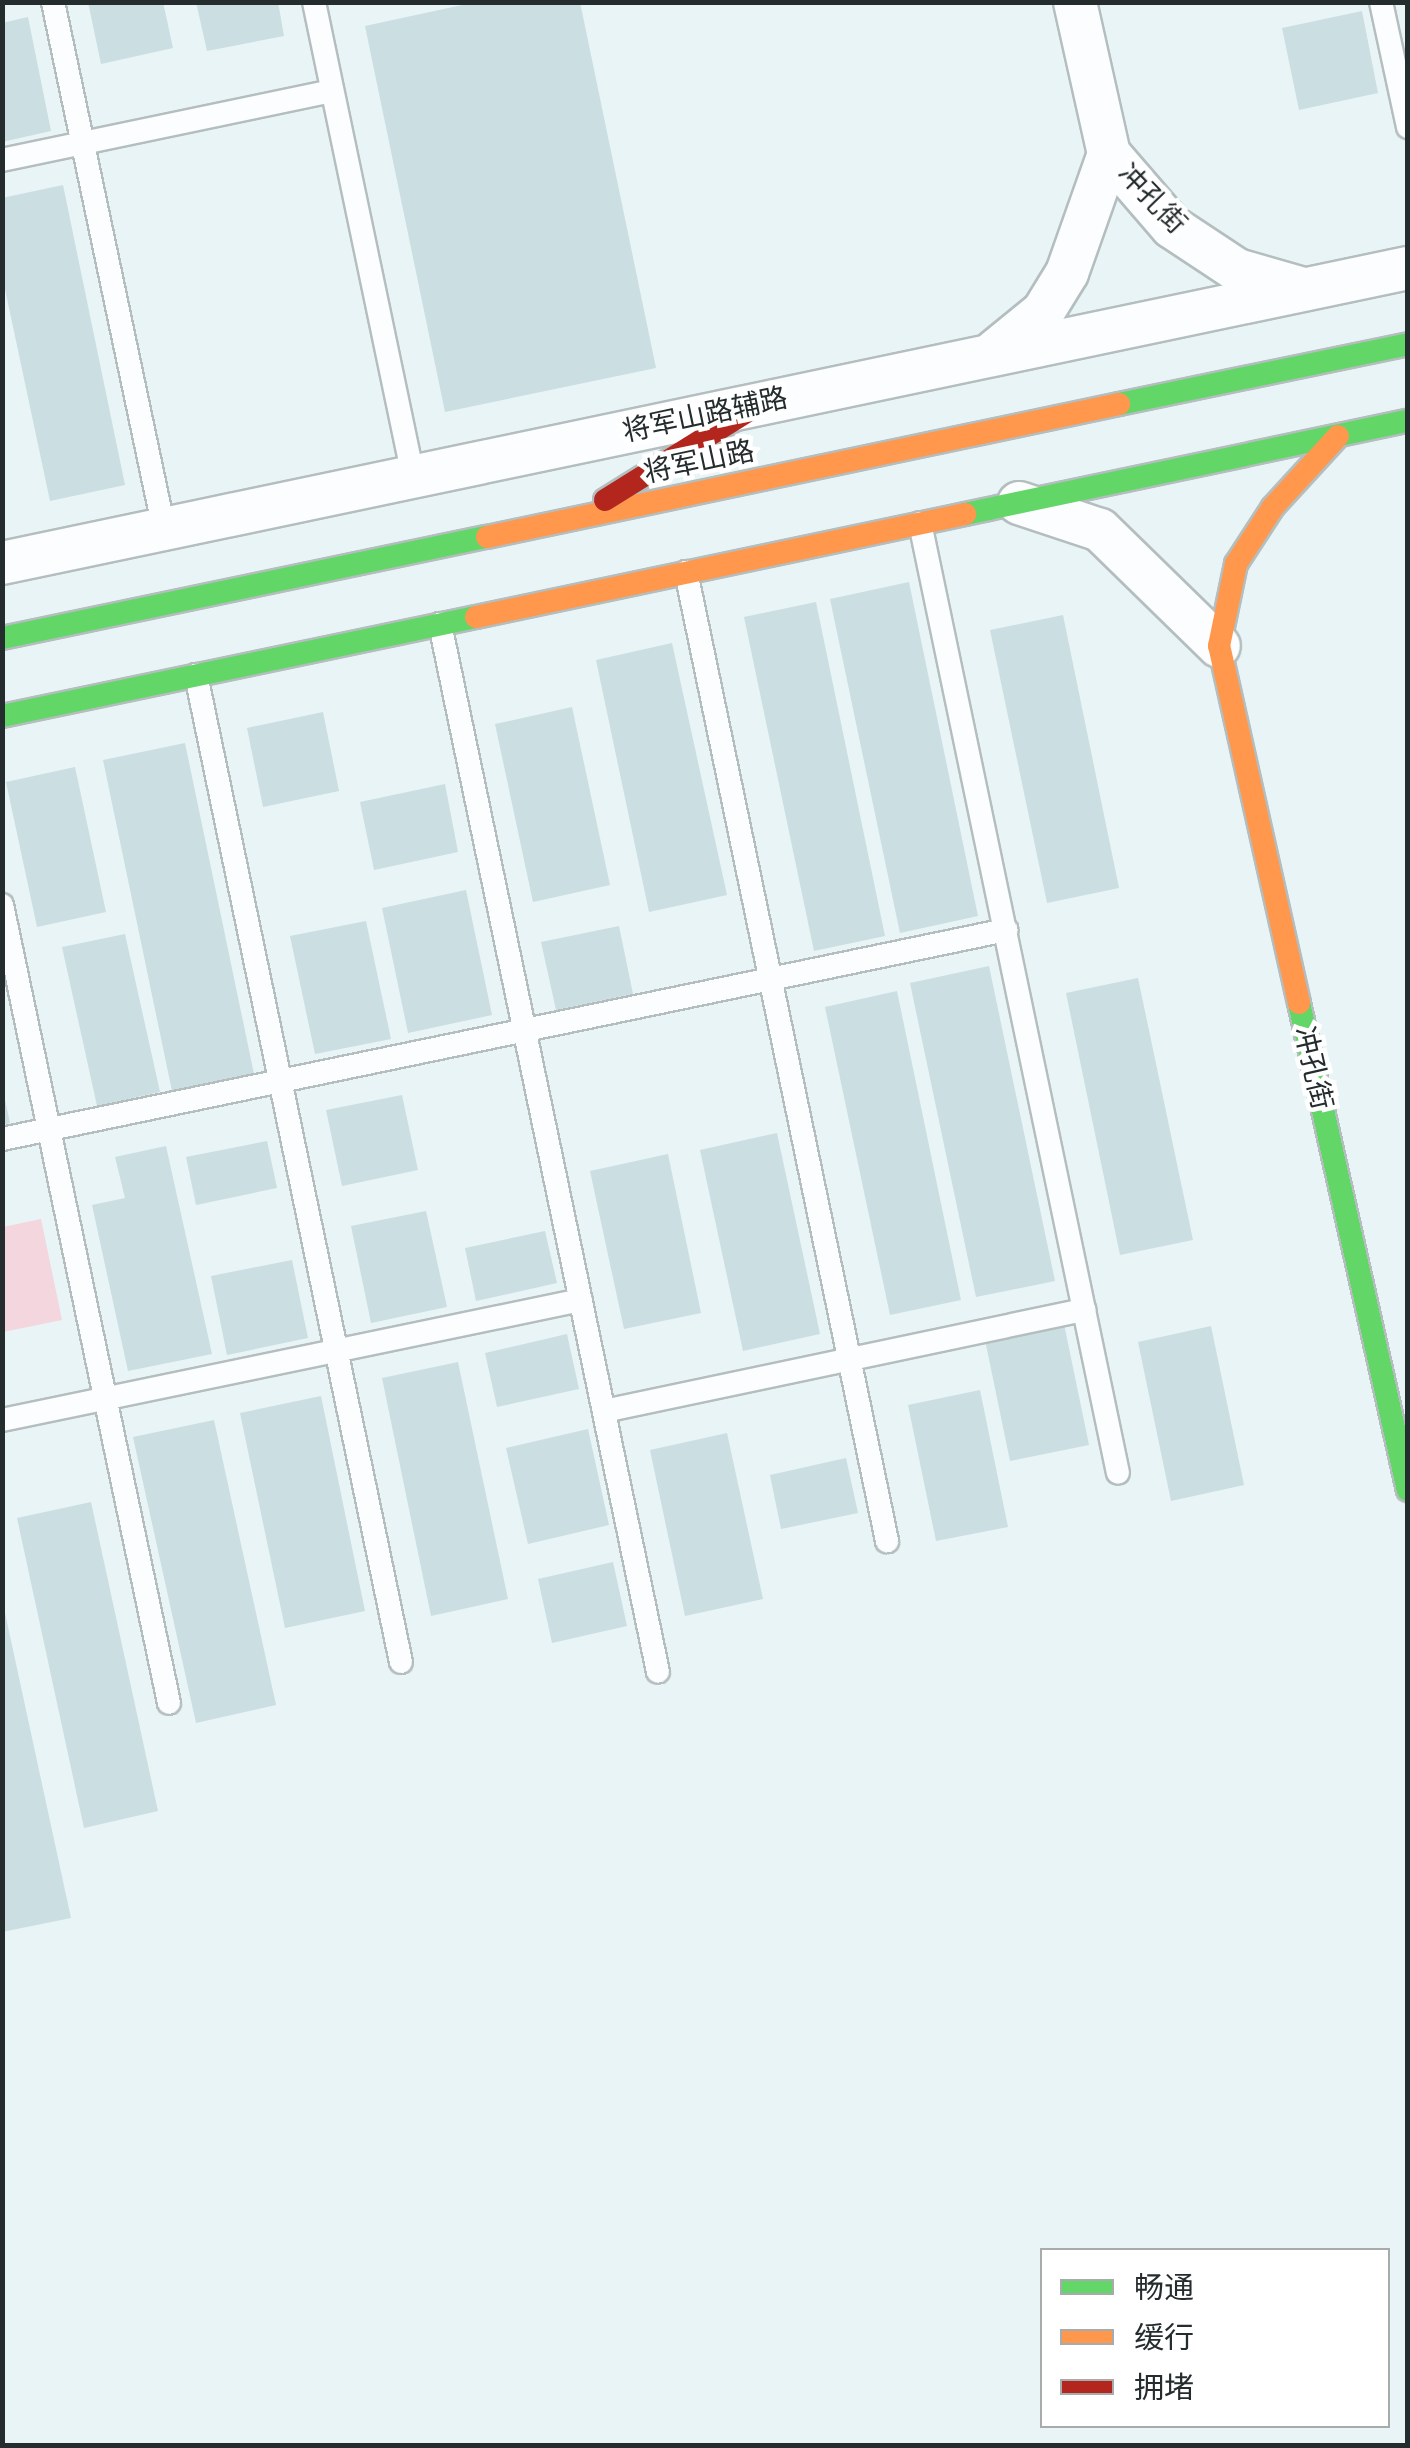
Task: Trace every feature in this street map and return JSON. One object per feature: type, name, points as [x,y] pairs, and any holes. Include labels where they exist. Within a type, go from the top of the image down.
[{"type":"street","name":"冲孔街","points":[[1076,2],[1109,154],[1172,227],[1236,270],[1305,289]]},
{"type":"street","name":"冲孔街","points":[[990,355],[1043,312],[1067,273],[1109,154]]},
{"type":"street","name":"将军山路辅路","points":[[2,563],[1408,268]]},
{"type":"street","name":"将军山路","points":[[2,638],[1408,344]]},
{"type":"street","points":[[572,520],[759,404]]},
{"type":"street","points":[[2,716],[1408,421]]},
{"type":"street","name":"冲孔街","points":[[1338,436],[1273,507],[1236,564],[1219,646],[1408,1490]]},
{"type":"street","points":[[1019,503],[1100,530],[1219,646]]},
{"type":"street","points":[[572,520],[645,530]]},
{"type":"street","points":[[718,540],[790,551]]},
{"type":"lane","points":[[54,2],[164,529]]},
{"type":"lane","points":[[314,2],[413,476]]},
{"type":"lane","points":[[1382,2],[1408,127]]},
{"type":"lane","points":[[2,160],[332,90]]},
{"type":"lane","points":[[920,523],[1118,1473]]},
{"type":"lane","points":[[686,572],[887,1541]]},
{"type":"lane","points":[[440,624],[658,1672]]},
{"type":"lane","points":[[196,675],[402,1662]]},
{"type":"lane","points":[[2,906],[168,1702]]},
{"type":"lane","points":[[2,1139],[1006,930]]},
{"type":"lane","points":[[2,1420],[581,1300]]},
{"type":"lane","points":[[604,1410],[1084,1310]]},
{"type":"shaded area","points":[[41,1219],[62,1320],[3,1332],[3,1227]]},
{"type":"building","points":[[88,2],[163,2],[173,48],[101,64]]},
{"type":"building","points":[[196,2],[278,2],[284,36],[207,51]]},
{"type":"building","points":[[476,2],[580,2],[656,368],[445,412],[365,26]]},
{"type":"building","points":[[1362,11],[1378,93],[1299,110],[1282,28]]},
{"type":"building","points":[[28,17],[51,131],[2,142],[2,23]]},
{"type":"building","points":[[63,185],[125,485],[50,501],[2,275],[2,198]]},
{"type":"building","points":[[909,582],[978,916],[900,933],[830,599]]},
{"type":"building","points":[[816,602],[885,936],[814,951],[744,617]]},
{"type":"building","points":[[1063,615],[1119,888],[1047,903],[990,630]]},
{"type":"building","points":[[672,643],[727,895],[649,912],[596,660]]},
{"type":"building","points":[[572,707],[610,885],[533,902],[495,724]]},
{"type":"building","points":[[323,712],[339,791],[263,807],[247,728]]},
{"type":"building","points":[[185,743],[254,1074],[172,1091],[103,760]]},
{"type":"building","points":[[75,767],[106,912],[37,927],[6,782]]},
{"type":"building","points":[[445,784],[458,852],[374,870],[360,802]]},
{"type":"building","points":[[466,890],[492,1015],[408,1033],[382,908]]},
{"type":"building","points":[[366,921],[391,1039],[315,1054],[290,936]]},
{"type":"building","points":[[619,926],[633,994],[556,1010],[541,942]]},
{"type":"building","points":[[125,934],[160,1092],[97,1106],[62,947]]},
{"type":"building","points":[[989,966],[1055,1281],[976,1297],[910,983]]},
{"type":"building","points":[[1138,978],[1193,1240],[1120,1255],[1066,993]]},
{"type":"building","points":[[897,991],[961,1300],[890,1315],[825,1007]]},
{"type":"building","points":[[402,1095],[418,1170],[342,1186],[326,1110]]},
{"type":"building","points":[[2,1096],[10,1123],[2,1125]]},
{"type":"building","points":[[777,1133],[820,1334],[743,1351],[700,1150]]},
{"type":"building","points":[[267,1141],[277,1188],[196,1205],[186,1157]]},
{"type":"building","points":[[166,1146],[212,1354],[128,1371],[92,1205],[125,1198],[115,1157]]},
{"type":"building","points":[[668,1154],[701,1313],[624,1329],[590,1171]]},
{"type":"building","points":[[426,1211],[447,1307],[371,1323],[351,1226]]},
{"type":"building","points":[[545,1231],[557,1283],[476,1301],[465,1248]]},
{"type":"building","points":[[292,1260],[308,1338],[227,1355],[211,1276]]},
{"type":"building","points":[[1063,1319],[1089,1445],[1010,1461],[984,1335]]},
{"type":"building","points":[[1211,1326],[1244,1485],[1171,1501],[1138,1342]]},
{"type":"building","points":[[567,1334],[579,1389],[497,1407],[485,1353]]},
{"type":"building","points":[[458,1362],[508,1599],[431,1616],[382,1378]]},
{"type":"building","points":[[980,1390],[1008,1527],[936,1541],[908,1405]]},
{"type":"building","points":[[321,1396],[365,1611],[285,1628],[240,1413]]},
{"type":"building","points":[[214,1420],[276,1705],[196,1723],[133,1437]]},
{"type":"building","points":[[588,1429],[609,1525],[528,1544],[506,1448]]},
{"type":"building","points":[[727,1433],[763,1599],[685,1616],[650,1450]]},
{"type":"building","points":[[846,1458],[858,1513],[781,1529],[770,1475]]},
{"type":"building","points":[[91,1502],[158,1811],[84,1828],[17,1518]]},
{"type":"building","points":[[613,1562],[627,1626],[552,1643],[538,1579]]},
{"type":"building","points":[[2,1599],[71,1918],[2,1932]]},
{"type":"traffic: fast","points":[[1119,404],[1408,344]]},
{"type":"traffic: fast","points":[[965,514],[1408,421]]},
{"type":"traffic: fast","points":[[2,638],[487,537]]},
{"type":"traffic: fast","points":[[2,716],[476,617]]},
{"type":"traffic: fast","points":[[1299,1003],[1408,1490]]},
{"type":"traffic: slow","points":[[487,537],[1119,404]]},
{"type":"traffic: slow","points":[[1299,1003],[1219,646],[1236,564],[1273,507],[1338,436]]},
{"type":"traffic: slow","points":[[476,617],[965,514]]},
{"type":"traffic: jam","points":[[605,500],[759,404]]}]
